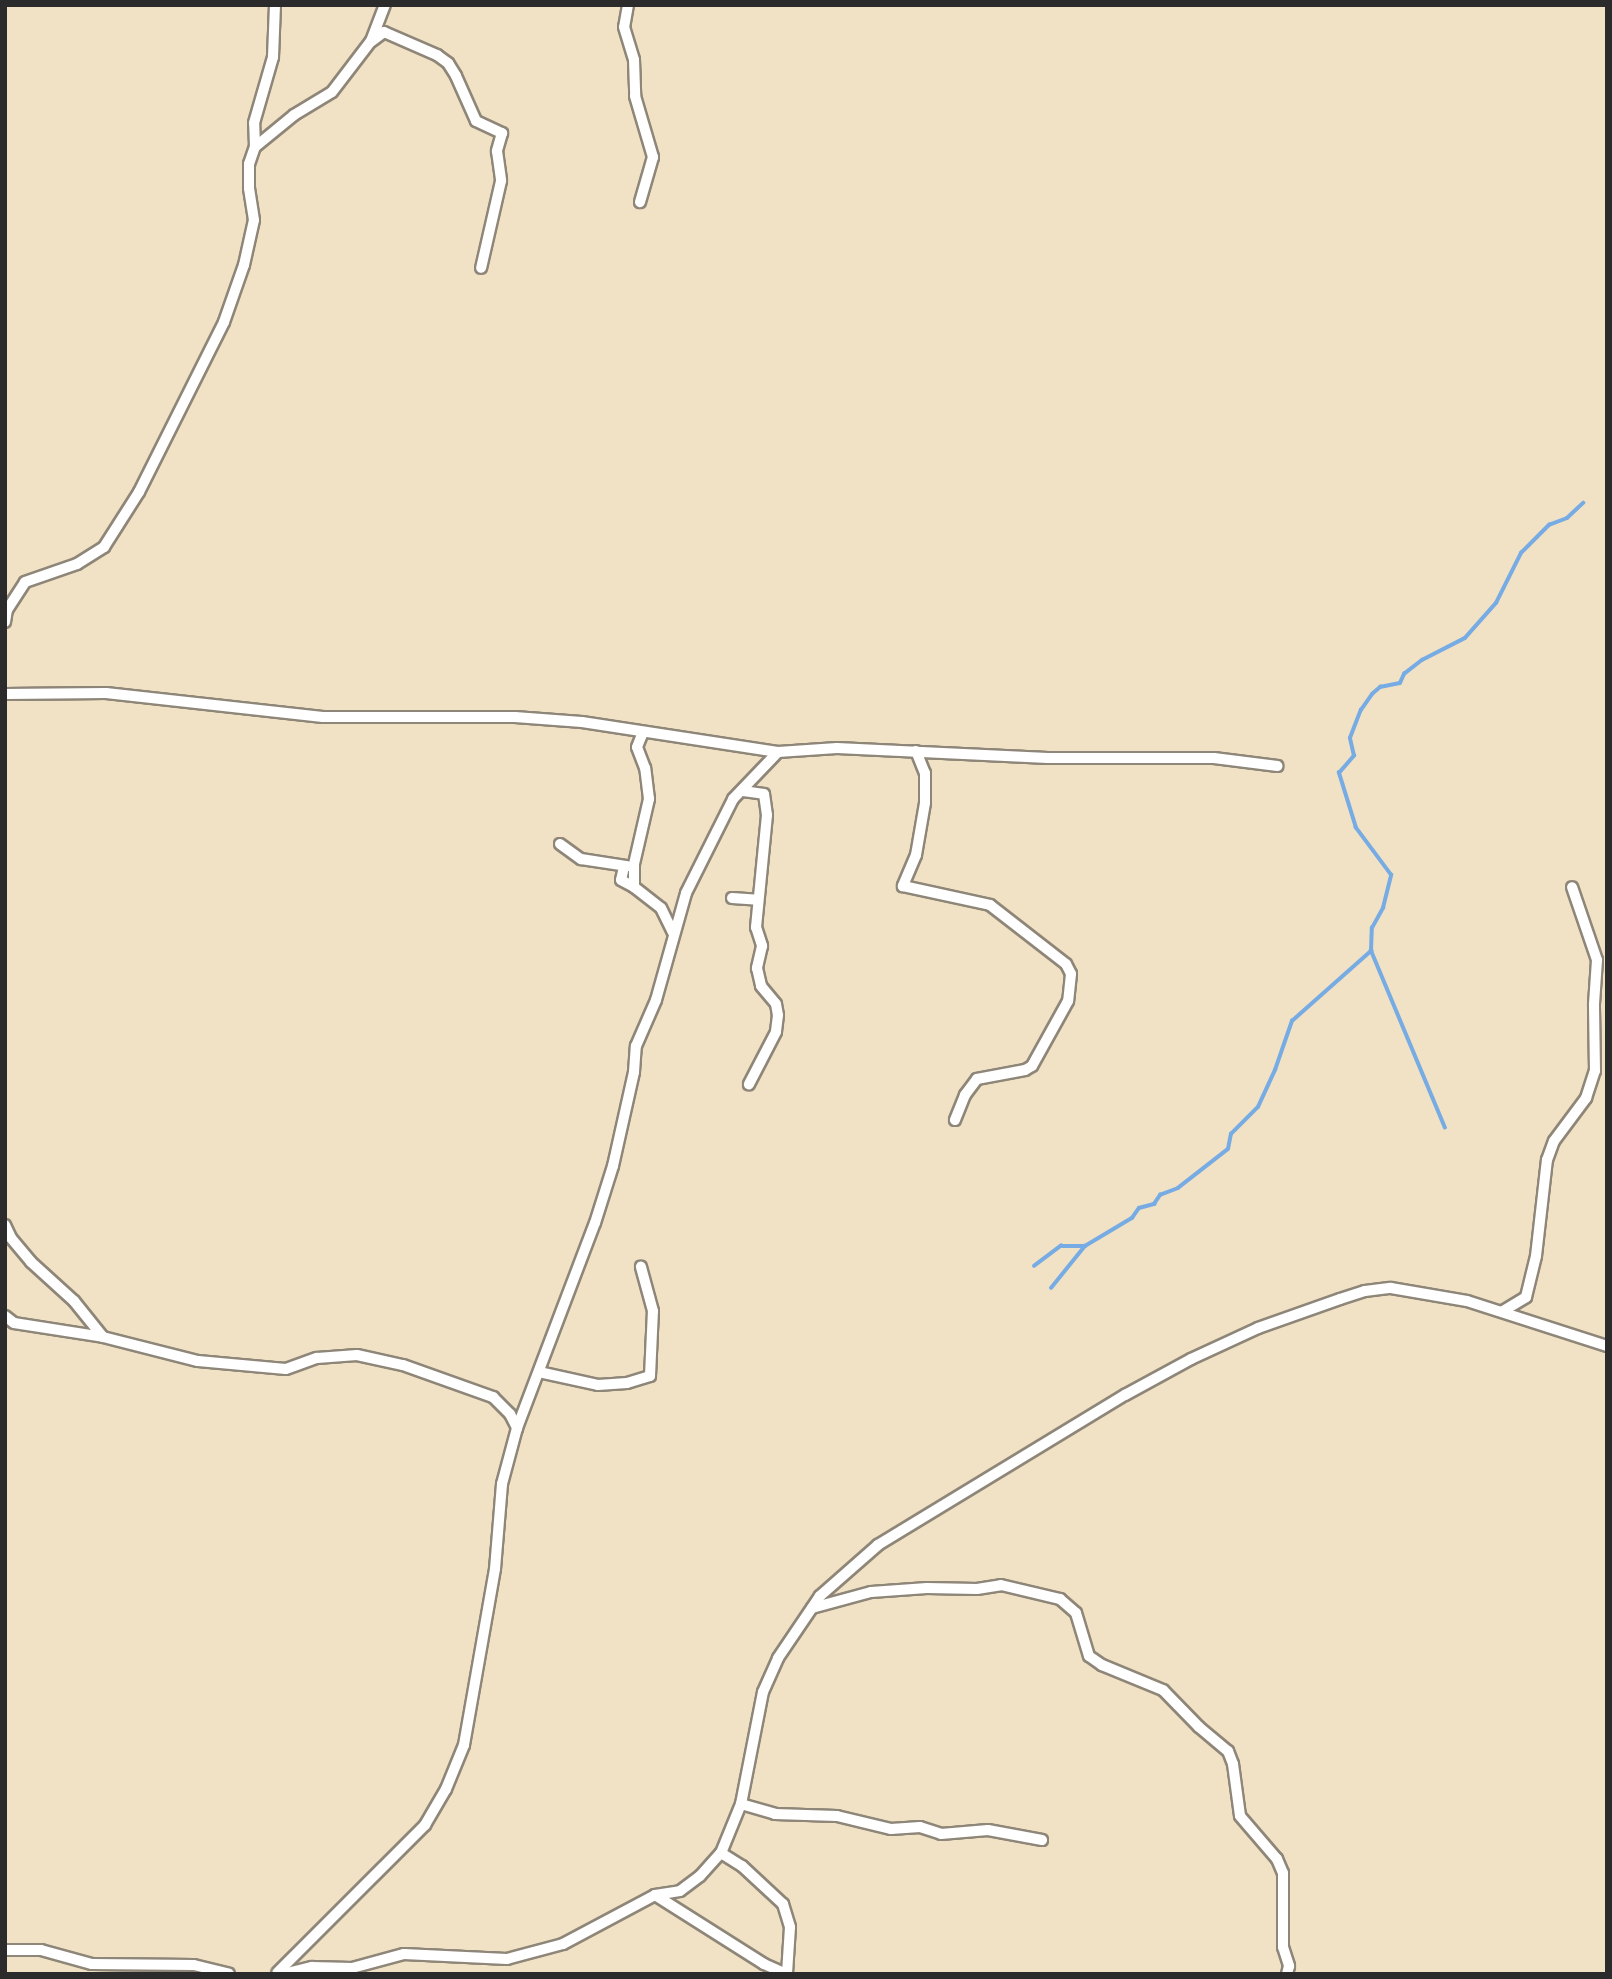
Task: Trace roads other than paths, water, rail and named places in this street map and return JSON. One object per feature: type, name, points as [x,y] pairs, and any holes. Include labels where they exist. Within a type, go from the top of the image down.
[{"type":"street","points":[[5,622],[6,608],[25,582],[77,564],[104,547],[139,492],[224,322],[244,265],[254,220],[249,188],[250,164],[255,146],[254,123],[273,57],[275,5]]},
{"type":"street","points":[[255,146],[294,115],[332,92],[371,41],[385,5]]},
{"type":"street","points":[[628,5],[624,27],[634,60],[635,96],[653,157],[640,202]]},
{"type":"street","points":[[371,41],[384,32],[437,55],[448,63],[456,76],[476,121],[502,133],[497,151],[501,181],[481,268]]},
{"type":"street","points":[[5,694],[106,693],[323,717],[515,717],[582,722],[778,752],[836,748],[1048,758],[1214,758],[1277,766]]},
{"type":"street","points":[[630,730],[645,768],[649,799],[629,865],[621,880],[634,887],[665,913],[674,940]]},
{"type":"street","points":[[637,747],[643,732]]},
{"type":"street","points":[[916,751],[925,773],[925,803],[916,855],[903,886],[990,905],[1066,964],[1071,974],[1068,1001],[1032,1066],[1025,1070],[977,1079],[965,1095],[955,1121]]},
{"type":"street","points":[[277,1974],[425,1825],[446,1789],[464,1745],[495,1569],[502,1483],[517,1428],[596,1223],[634,1072],[636,1046],[656,1000],[686,893],[733,799],[778,752]]},
{"type":"street","points":[[749,1084],[776,1032],[778,1015],[776,1004],[758,976],[762,946],[756,927],[767,816],[760,770]]},
{"type":"street","points":[[743,791],[764,794]]},
{"type":"street","points":[[560,844],[581,859],[629,865]]},
{"type":"street","points":[[1503,1311],[1526,1297],[1536,1256],[1547,1160],[1554,1141],[1586,1098],[1595,1071],[1597,960],[1572,887]]},
{"type":"street","points":[[732,898],[758,900]]},
{"type":"street","points":[[5,1225],[11,1238],[31,1262],[74,1301],[103,1337]]},
{"type":"street","points":[[540,1372],[598,1385],[627,1383],[650,1376],[653,1311],[641,1268]]},
{"type":"street","points":[[283,1974],[352,1968],[404,1954],[507,1959],[563,1944],[655,1895],[680,1891],[700,1876],[721,1853],[741,1804],[763,1692],[778,1658],[820,1596],[878,1545],[1125,1395],[1191,1359],[1258,1328],[1365,1292],[1391,1289],[1466,1301],[1607,1346]]},
{"type":"street","points":[[5,1316],[14,1323],[103,1337],[198,1361],[281,1369],[328,1357],[357,1355],[392,1363],[493,1397],[510,1414],[517,1428]]},
{"type":"street","points":[[811,1608],[872,1592],[927,1588],[977,1589],[1001,1585],[1060,1600],[1076,1613],[1089,1656],[1102,1665],[1163,1690],[1199,1727],[1228,1751],[1233,1764],[1240,1816],[1277,1859],[1283,1873],[1283,1947],[1289,1966],[1287,1974]]},
{"type":"street","points":[[741,1804],[775,1814],[837,1816],[891,1829],[920,1826],[951,1834],[988,1830],[1028,1840],[1042,1840]]},
{"type":"street","points":[[655,1895],[764,1964],[787,1974],[790,1927],[783,1904],[742,1866],[721,1853]]},
{"type":"street","points":[[5,1950],[53,1952],[92,1965],[194,1965],[229,1974]]},
{"type":"waterway","points":[[1445,1128],[1371,951],[1372,928],[1383,908],[1391,875],[1356,828],[1339,773],[1354,756],[1350,738],[1361,710],[1372,694],[1380,687],[1400,683],[1404,674],[1422,660],[1465,638],[1496,603],[1521,553],[1549,525],[1567,518],[1583,503]]},
{"type":"waterway","points":[[1051,1288],[1085,1246],[1132,1218],[1139,1208],[1154,1204],[1160,1195],[1178,1188],[1228,1149],[1231,1134],[1258,1107],[1275,1070],[1292,1021],[1371,951]]},
{"type":"waterway","points":[[1034,1266],[1061,1246],[1085,1246]]}]
